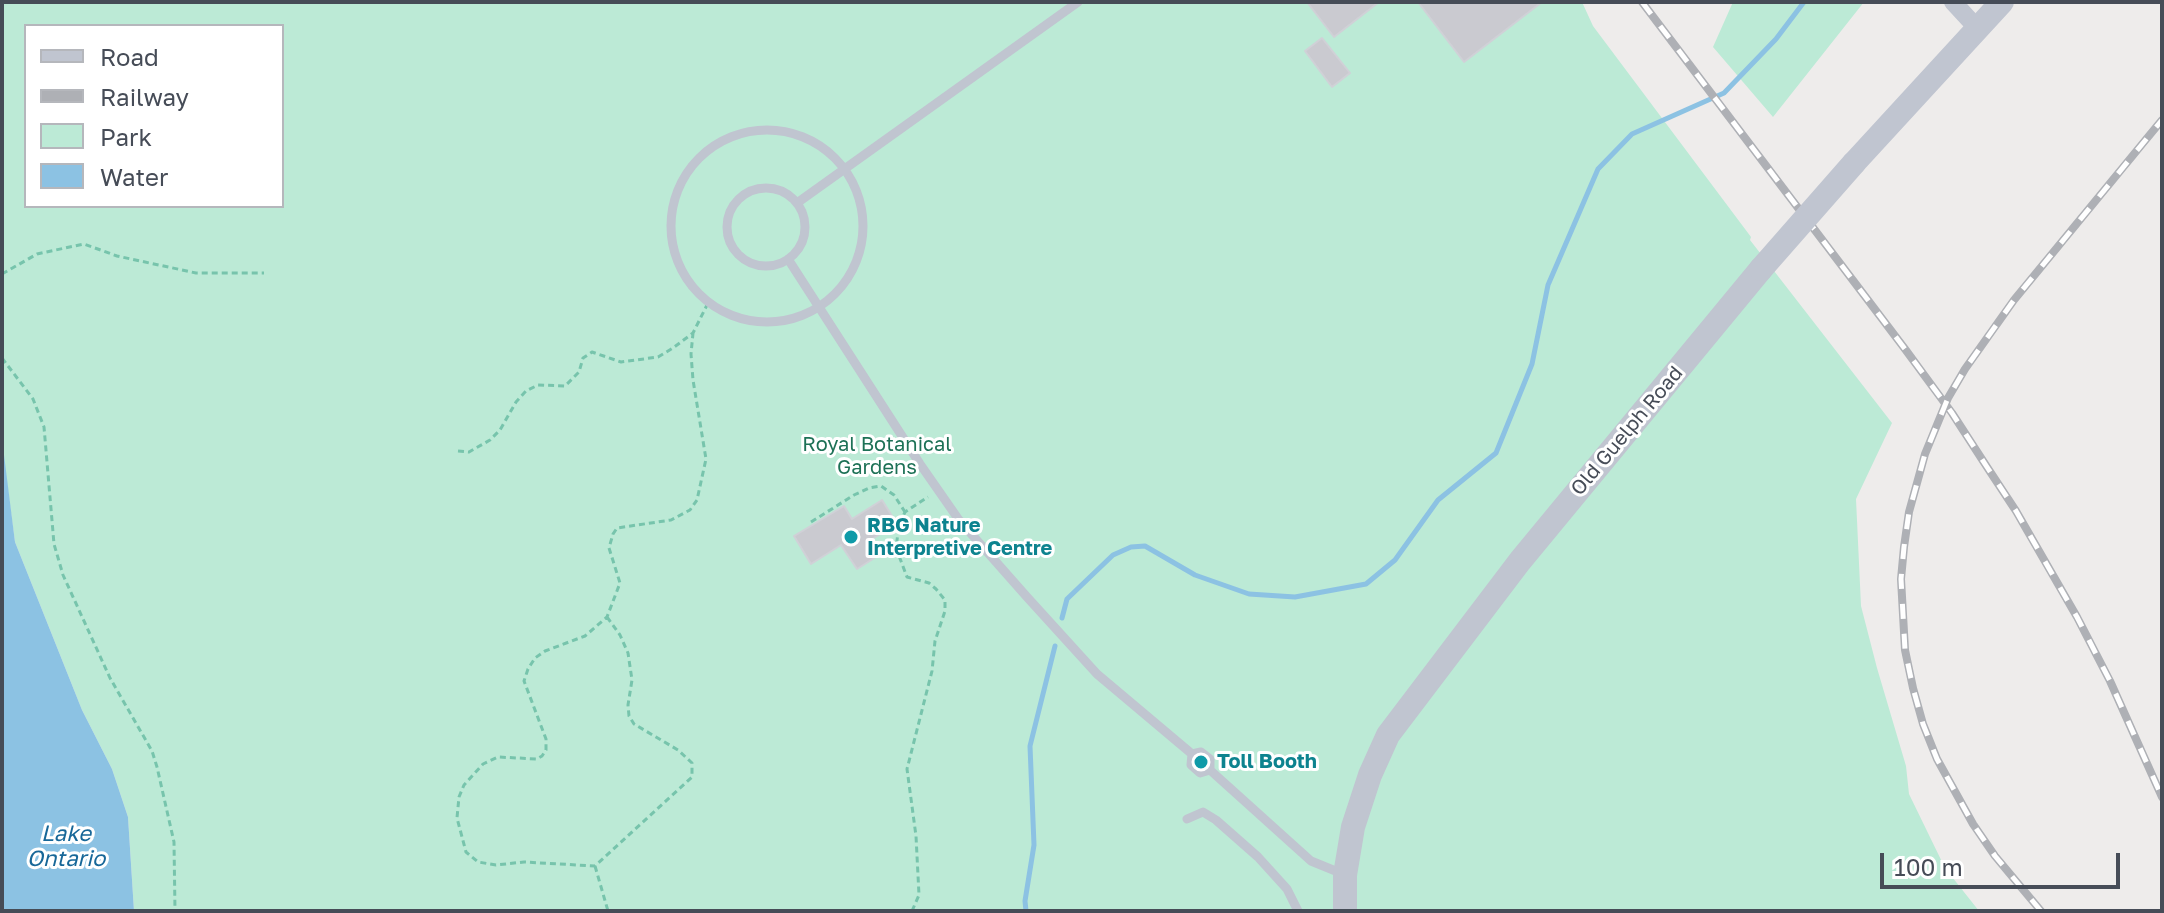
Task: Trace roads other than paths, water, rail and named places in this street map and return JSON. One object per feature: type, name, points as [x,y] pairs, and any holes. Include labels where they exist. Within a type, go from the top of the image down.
[{"type":"street","points":[[1953,2],[1977,28]]},
{"type":"street","name":"Old Guelph Road","points":[[1345,911],[1345,875],[1353,827],[1370,775],[1388,735],[1520,561],[1761,269],[2002,2]]},
{"type":"lane","points":[[797,203],[1078,2]]},
{"type":"lane","points":[[771,129],[812,141],[844,169],[856,191],[862,214],[860,250],[845,283],[818,308],[791,320],[762,323],[734,317],[708,303],[688,282],[671,243],[673,200],[694,162],[716,143],[756,130],[771,129]]},
{"type":"lane","points":[[754,189],[777,189],[797,203],[803,214],[805,231],[799,247],[788,259],[765,266],[753,264],[742,258],[730,244],[727,220],[734,204],[743,195],[754,189]]},
{"type":"lane","points":[[788,259],[959,520],[1097,674],[1192,754],[1191,765],[1200,773],[1210,770],[1311,861],[1345,875]]},
{"type":"lane","points":[[1187,819],[1203,812],[1216,820],[1258,857],[1287,889],[1298,911]]},
{"type":"water","name":"Lake Ontario","points":[[2,439],[15,542],[82,710],[112,769],[128,817],[134,911],[2,911]]},
{"type":"waterway","points":[[1062,618],[1067,599],[1113,555],[1131,547],[1145,546],[1195,575],[1249,594],[1295,597],[1366,584],[1395,560],[1438,500],[1496,453],[1532,364],[1548,285],[1598,169],[1632,134],[1724,93],[1776,39],[1804,2]]},
{"type":"waterway","points":[[1026,911],[1034,845],[1030,746],[1055,646]]},
{"type":"railway","points":[[1642,2],[1952,413],[2016,511],[2077,617],[2110,681],[2162,797]]},
{"type":"railway","points":[[2041,911],[1973,824],[1937,759],[1923,724],[1905,650],[1901,579],[1909,512],[1925,454],[1948,398],[1965,369],[2014,300],[2162,120]]},
{"type":"place","name":"RBG Nature Interpretive Centre","points":[[851,537]]},
{"type":"place","name":"Toll Booth","points":[[1201,762]]},
{"type":"park label","name":"Royal Botanical Gardens","points":[[877,456]]}]
